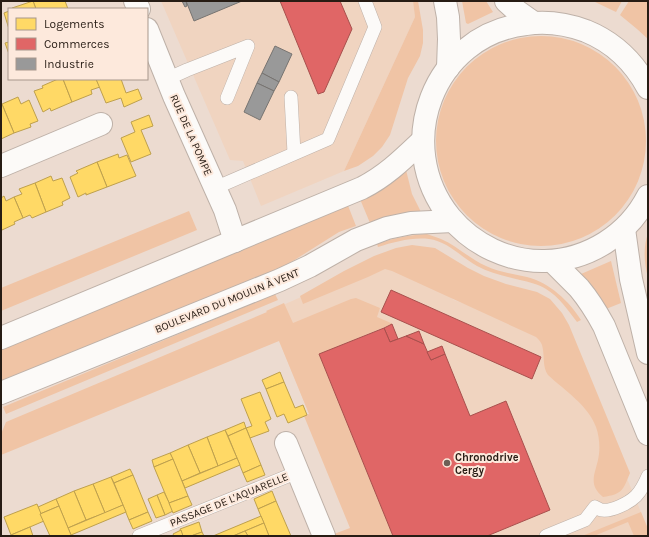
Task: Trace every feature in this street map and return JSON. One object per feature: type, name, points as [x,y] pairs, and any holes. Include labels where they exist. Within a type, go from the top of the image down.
[{"type":"main road","points":[[445,1],[448,17],[449,39],[448,68]]},
{"type":"main road","points":[[506,1],[516,11],[534,23]]},
{"type":"main road","points":[[648,88],[642,71],[612,45],[581,29],[546,23],[534,23],[510,27],[486,36],[466,50],[448,68],[430,102],[424,127],[423,140],[424,162],[430,183],[440,203],[453,221],[471,238],[492,250],[516,258],[552,261],[586,253],[606,243],[624,228],[640,211],[648,196]]},
{"type":"main road","name":"RUE DE LA POMPE","points":[[148,32],[236,241]]},
{"type":"main road","points":[[1,166],[101,124]]},
{"type":"main road","points":[[1,338],[236,241],[371,183],[380,178],[402,160],[423,140]]},
{"type":"main road","name":"BOULEVARD DU MOULIN À VENT","points":[[1,393],[280,280],[310,266],[362,237],[387,228],[411,223],[453,221]]},
{"type":"main road","points":[[624,228],[631,279],[648,353]]},
{"type":"main road","points":[[552,261],[579,289],[600,318],[648,434]]},
{"type":"main road","points":[[286,443],[324,536]]},
{"type":"lane","points":[[214,188],[328,139],[375,27],[365,1]]},
{"type":"lane","points":[[167,79],[248,46],[227,98]]},
{"type":"lane","points":[[291,97],[294,153]]},
{"type":"lane","name":"PASSAGE DE L'AQUARELLE","points":[[139,536],[298,472]]},
{"type":"lane","points":[[546,536],[585,520],[595,507],[602,510],[610,510],[624,504],[636,496],[648,476]]},
{"type":"shaded area","points":[[161,1],[413,1],[415,17],[344,171],[261,206],[243,161],[230,160]]},
{"type":"shaded area","points":[[413,1],[418,1],[423,30],[423,43],[420,56],[408,78],[390,135],[382,147],[373,156],[358,166],[344,171],[415,17]]},
{"type":"shaded area","points":[[462,1],[486,1],[493,12],[468,24],[466,23]]},
{"type":"shaded area","points":[[593,1],[622,1],[616,12]]},
{"type":"shaded area","points":[[629,1],[648,1],[648,39],[620,15]]},
{"type":"shaded area","points":[[531,36],[551,36],[571,40],[591,48],[608,60],[622,74],[634,91],[642,111],[646,131],[646,151],[642,171],[634,191],[622,208],[608,222],[591,234],[571,242],[551,246],[531,246],[511,242],[491,234],[474,222],[460,208],[448,191],[440,171],[436,151],[436,131],[440,111],[448,91],[460,74],[474,60],[491,48],[511,40]]},
{"type":"shaded area","points":[[406,170],[412,194],[421,212],[370,223],[360,199]]},
{"type":"shaded area","points":[[347,203],[356,226],[339,232],[285,266],[1,382],[1,347]]},
{"type":"shaded area","points":[[189,211],[197,230],[1,311],[1,288]]},
{"type":"shaded area","points":[[648,233],[648,278],[645,244]]},
{"type":"shaded area","points":[[427,234],[447,242],[486,266],[527,277],[551,288],[571,306],[581,320],[577,322],[567,308],[551,292],[543,287],[482,268],[436,240],[410,239],[378,247],[377,244],[401,237]]},
{"type":"shaded area","points":[[412,245],[435,248],[484,276],[506,284],[537,292],[550,299],[562,313],[569,325],[630,473],[626,484],[618,493],[603,497],[595,487],[594,477],[599,454],[599,437],[596,427],[582,405],[546,372],[542,345],[536,337],[385,269],[303,304],[300,296],[344,271],[374,256],[396,248]]},
{"type":"shaded area","points":[[611,261],[621,303],[606,309],[581,274]]},
{"type":"shaded area","points":[[381,262],[409,266],[454,300],[507,320],[562,322],[648,529],[648,536],[360,536],[267,312]]},
{"type":"shaded area","points":[[275,294],[278,300],[6,414],[3,407]]},
{"type":"shaded area","points":[[356,298],[380,308],[377,317],[392,324],[319,354],[393,536],[335,536],[334,534],[350,528],[304,416],[309,414],[279,341],[1,455],[1,434],[6,422],[267,312],[266,311],[284,303],[293,323]]},
{"type":"shaded area","points":[[641,512],[648,529],[648,536],[634,536],[628,522],[594,536],[582,536]]},
{"type":"building: Logements","points":[[33,1],[65,1],[68,8],[36,8]]},
{"type":"building: Logements","points":[[33,1],[36,8],[12,8]]},
{"type":"building: Logements","points":[[8,11],[8,26],[4,13]]},
{"type":"building: Logements","points":[[8,42],[8,51],[5,43]]},
{"type":"building: Logements","points":[[56,80],[63,80],[72,102],[51,111],[50,108],[43,112],[34,91],[43,88],[42,86]]},
{"type":"building: Logements","points":[[63,80],[96,80],[100,87],[91,90],[92,94],[72,102]]},
{"type":"building: Logements","points":[[96,80],[121,80],[126,93],[138,89],[142,99],[124,107],[121,98],[106,103]]},
{"type":"building: Logements","points":[[18,97],[21,104],[29,100],[38,121],[30,124],[31,127],[14,133],[2,104]]},
{"type":"building: Logements","points":[[1,102],[14,133],[1,139]]},
{"type":"building: Logements","points":[[149,115],[153,126],[141,130],[151,154],[131,162],[121,138],[135,132],[131,122]]},
{"type":"building: Logements","points":[[118,154],[119,158],[127,155],[136,176],[107,187],[97,162]]},
{"type":"building: Logements","points":[[97,162],[107,187],[78,197],[70,177],[78,173],[76,171]]},
{"type":"building: Logements","points":[[51,176],[53,181],[62,178],[70,198],[62,202],[63,205],[46,212],[35,183]]},
{"type":"building: Logements","points":[[35,183],[46,212],[32,218],[30,215],[23,218],[14,197],[22,194],[19,189]]},
{"type":"building: Logements","points":[[4,196],[6,201],[14,197],[23,218],[14,222],[15,224],[2,230],[1,198]]},
{"type":"building: Logements","points":[[280,372],[284,382],[266,389],[262,380]]},
{"type":"building: Logements","points":[[284,382],[295,408],[303,405],[307,415],[288,423],[284,414],[277,417],[266,389]]},
{"type":"building: Logements","points":[[260,392],[271,419],[265,422],[269,431],[250,438],[246,428],[252,426],[241,399]]},
{"type":"building: Logements","points":[[244,422],[246,428],[228,436],[225,430]]},
{"type":"building: Logements","points":[[246,428],[261,465],[243,473],[228,436]]},
{"type":"building: Logements","points":[[225,430],[237,458],[218,466],[207,437]]},
{"type":"building: Logements","points":[[207,437],[218,466],[200,473],[188,445]]},
{"type":"building: Logements","points":[[188,445],[200,473],[182,481],[170,453]]},
{"type":"building: Logements","points":[[170,453],[173,459],[154,467],[152,460]]},
{"type":"building: Logements","points":[[237,458],[240,465],[185,488],[182,481]]},
{"type":"building: Logements","points":[[173,459],[188,496],[169,503],[154,467]]},
{"type":"building: Logements","points":[[261,465],[265,475],[247,482],[243,473]]},
{"type":"building: Logements","points":[[130,469],[133,475],[114,483],[111,477]]},
{"type":"building: Logements","points":[[133,475],[148,512],[129,520],[114,483]]},
{"type":"building: Logements","points":[[111,477],[123,505],[105,513],[93,484]]},
{"type":"building: Logements","points":[[93,484],[105,513],[86,520],[74,491]]},
{"type":"building: Logements","points":[[74,491],[86,520],[68,528],[56,499]]},
{"type":"building: Logements","points":[[272,491],[276,501],[258,509],[254,499]]},
{"type":"building: Logements","points":[[164,492],[173,511],[165,515],[157,495]]},
{"type":"building: Logements","points":[[157,495],[165,515],[156,518],[148,499]]},
{"type":"building: Logements","points":[[188,496],[192,505],[173,513],[169,503]]},
{"type":"building: Logements","points":[[56,499],[59,506],[40,514],[38,507]]},
{"type":"building: Logements","points":[[276,501],[291,536],[269,536],[258,509]]},
{"type":"building: Logements","points":[[37,504],[44,521],[11,535],[4,517]]},
{"type":"building: Logements","points":[[123,505],[126,512],[71,535],[68,528]]},
{"type":"building: Logements","points":[[59,506],[71,536],[50,536],[40,514]]},
{"type":"building: Logements","points":[[148,512],[152,521],[133,529],[129,520]]},
{"type":"building: Logements","points":[[261,516],[264,523],[233,536],[213,536]]},
{"type":"building: Logements","points":[[199,522],[202,532],[191,536],[183,536],[180,529]]},
{"type":"building: Logements","points":[[264,523],[269,536],[248,536],[245,531]]},
{"type":"building: Logements","points":[[30,527],[33,536],[11,535]]},
{"type":"building: Logements","points":[[181,530],[183,536],[174,536],[173,534]]},
{"type":"building: Logements","points":[[245,531],[248,536],[233,536]]},
{"type":"building: Logements","points":[[202,532],[204,536],[191,536]]},
{"type":"building: Commerces","points":[[280,1],[340,1],[352,29],[324,92],[318,94]]},
{"type":"building: Commerces","points":[[391,290],[541,357],[532,379],[381,312]]},
{"type":"building: Commerces","points":[[392,324],[398,339],[390,342],[384,328]]},
{"type":"building: Commerces","name":"Chronodrive Cergy","points":[[384,328],[390,342],[406,336],[424,344],[431,360],[445,354],[470,416],[506,401],[550,510],[487,536],[393,536],[319,354]]},
{"type":"building: Commerces","points":[[419,331],[424,344],[406,336]]},
{"type":"building: Commerces","points":[[442,346],[445,354],[431,360],[427,352]]},
{"type":"building: Industrie","points":[[182,1],[186,1],[187,6],[185,7]]},
{"type":"building: Industrie","points":[[186,1],[242,1],[194,21]]},
{"type":"building: Industrie","points":[[275,46],[292,54],[279,82],[262,73]]},
{"type":"building: Industrie","points":[[262,73],[279,82],[274,91],[257,83]]},
{"type":"building: Industrie","points":[[257,83],[274,91],[260,120],[244,112]]},
{"type":"place","name":"Chronodrive Cergy","points":[[447,463]]}]
